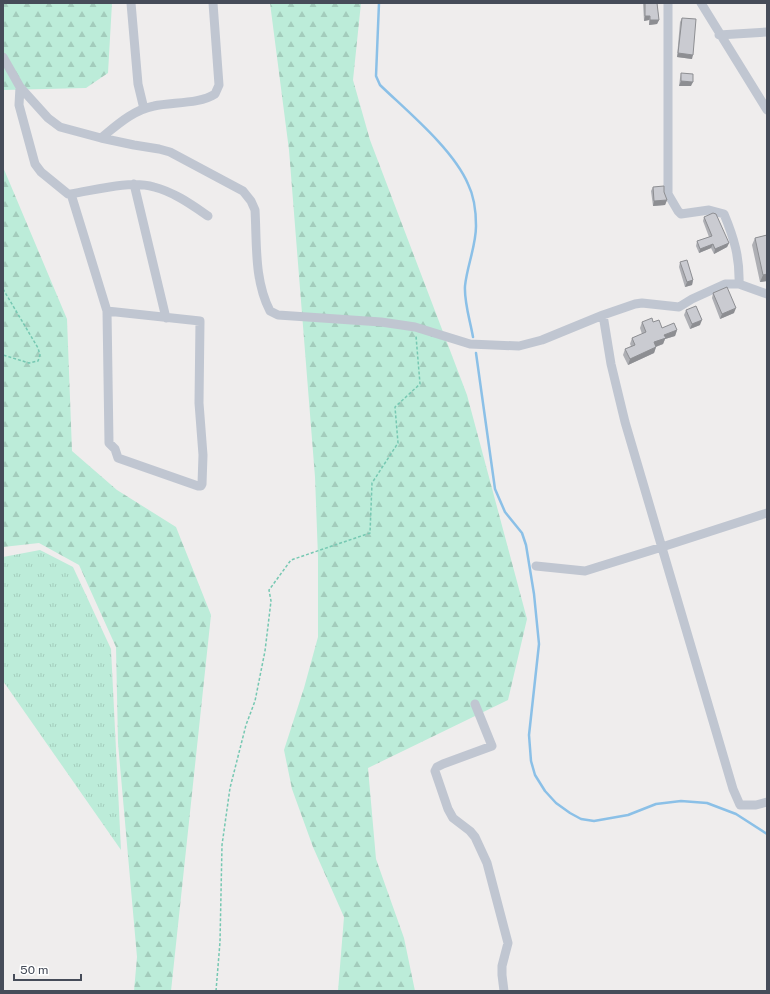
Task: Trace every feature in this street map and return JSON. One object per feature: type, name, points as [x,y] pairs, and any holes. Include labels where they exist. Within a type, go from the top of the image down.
[{"type":"street","points":[[131,3],[138,84],[144,109]]},
{"type":"street","points":[[101,138],[125,119],[144,109],[153,106],[204,99],[215,94],[219,85],[213,3]]},
{"type":"street","points":[[668,3],[668,194],[681,214],[709,210],[724,214],[732,232],[739,259],[739,284]]},
{"type":"street","points":[[701,3],[767,110]]},
{"type":"street","points":[[720,35],[767,32]]},
{"type":"street","points":[[3,58],[20,87],[48,118],[60,127],[101,138],[170,152],[244,191],[251,200],[255,210],[259,282],[265,302],[270,311],[278,315],[381,322],[415,327],[470,344],[519,346],[542,340],[603,315],[635,304],[642,303],[679,308],[692,299],[725,284],[739,284],[767,294]]},
{"type":"street","points":[[20,87],[19,105],[35,164],[41,172],[68,194],[134,184],[155,187],[181,198],[208,216]]},
{"type":"street","points":[[134,184],[166,318]]},
{"type":"street","points":[[71,194],[107,311],[109,443],[115,449],[118,458],[201,486],[203,455],[199,403],[200,321],[107,311]]},
{"type":"street","points":[[603,315],[611,364],[625,422],[733,789],[740,805],[756,805],[767,802]]},
{"type":"street","points":[[536,566],[585,571],[767,513]]},
{"type":"street","points":[[475,704],[492,746],[443,764],[437,767],[435,771],[448,809],[453,818],[470,831],[479,843],[487,863],[508,943],[502,966],[504,991]]},
{"type":"path","points":[[3,289],[38,348],[40,355],[38,361],[29,363],[3,355]]},
{"type":"path","points":[[216,991],[220,942],[222,845],[230,788],[246,724],[256,701],[265,651],[271,601],[270,590],[291,560],[370,534],[372,483],[398,443],[395,406],[420,384],[415,327]]},
{"type":"green space","points":[[3,3],[112,3],[108,73],[86,88],[4,90]]},
{"type":"green space","points":[[270,3],[361,3],[353,80],[370,140],[467,395],[527,619],[508,700],[368,768],[376,859],[404,938],[415,991],[338,991],[344,917],[313,847],[292,789],[284,750],[304,688],[318,637],[318,557],[315,477],[289,150]]},
{"type":"green space","points":[[3,167],[67,319],[72,451],[117,490],[176,527],[211,615],[171,991],[134,991],[137,957],[118,743],[116,647],[79,565],[39,543],[3,547]]},
{"type":"green space","points":[[40,550],[73,567],[111,649],[121,850],[3,681],[3,557]]},
{"type":"building","points":[[645,3],[657,3],[659,20],[650,20],[650,16],[645,16]]},
{"type":"building","points":[[682,18],[696,19],[693,55],[678,53]]},
{"type":"building","points":[[681,73],[693,74],[693,82],[681,81]]},
{"type":"building","points":[[664,186],[664,192],[667,200],[654,201],[653,187]]},
{"type":"building","points":[[713,213],[716,214],[729,243],[715,249],[713,244],[700,249],[697,241],[712,236],[704,217]]},
{"type":"building","points":[[767,235],[767,274],[763,275],[755,238]]},
{"type":"building","points":[[687,260],[693,280],[687,282],[680,262]]},
{"type":"building","points":[[727,287],[736,308],[722,314],[713,293]]},
{"type":"building","points":[[696,306],[702,320],[692,324],[686,310]]},
{"type":"building","points":[[652,318],[653,322],[659,320],[662,328],[674,323],[677,330],[664,335],[666,338],[654,342],[656,347],[630,359],[625,349],[635,345],[632,338],[646,332],[642,322]]},
{"type":"waterway","points":[[379,3],[376,76],[380,85],[441,144],[461,171],[472,194],[476,216],[476,234],[466,278],[465,292],[466,305],[473,337]]},
{"type":"waterway","points":[[476,353],[495,489],[505,512],[522,533],[526,545],[534,594],[539,644],[529,735],[531,761],[535,775],[545,791],[556,803],[581,819],[594,821],[628,815],[656,804],[681,801],[707,803],[736,814],[767,834]]}]
